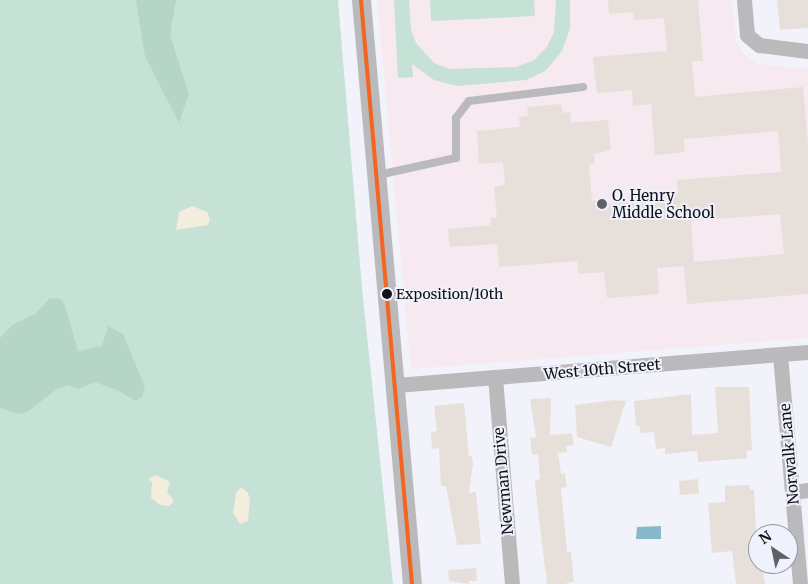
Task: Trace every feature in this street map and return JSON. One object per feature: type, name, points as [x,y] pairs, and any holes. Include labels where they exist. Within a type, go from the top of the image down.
[{"type":"street","points":[[361,0],[378,175],[412,584]]},
{"type":"street","points":[[744,0],[747,35],[760,45],[808,51]]},
{"type":"street","name":"West 10th Street","points":[[396,385],[808,352]]},
{"type":"street","name":"Norwalk Lane","points":[[780,355],[800,584]]},
{"type":"street","name":"Newman Drive","points":[[495,377],[512,584]]},
{"type":"street","points":[[792,492],[808,490]]},
{"type":"lane","points":[[378,175],[456,158],[456,118],[469,101],[583,86]]},
{"type":"shaded area","name":"O. Henry Middle School","points":[[377,0],[732,0],[736,39],[743,54],[758,64],[808,69],[808,338],[411,369]]},
{"type":"green space","points":[[0,0],[338,0],[362,288],[393,584],[0,584]]},
{"type":"green space","points":[[136,0],[176,0],[170,35],[189,94],[179,123],[145,56]]},
{"type":"green space","points":[[394,0],[409,0],[411,30],[416,43],[434,63],[449,69],[516,67],[534,60],[547,47],[554,32],[556,0],[570,0],[570,28],[562,51],[554,61],[545,71],[526,80],[457,86],[434,80],[412,64],[413,77],[398,78]]},
{"type":"green space","points":[[430,0],[534,0],[535,16],[431,21]]},
{"type":"green space","points":[[50,298],[61,299],[65,306],[78,351],[102,346],[108,326],[123,334],[145,387],[142,397],[135,401],[119,391],[95,382],[78,389],[69,385],[57,389],[27,412],[18,414],[0,408],[0,338],[12,325],[35,314]]},
{"type":"sand","points":[[192,206],[207,212],[210,219],[208,225],[176,230],[179,212]]},
{"type":"sand","points":[[156,475],[170,482],[167,492],[174,501],[169,506],[160,505],[151,498],[152,482],[148,479]]},
{"type":"sand","points":[[241,487],[248,493],[250,500],[248,521],[240,524],[233,513],[236,493]]},
{"type":"water","points":[[661,526],[661,539],[636,539],[637,527]]},
{"type":"building","points":[[608,0],[698,0],[703,61],[692,61],[695,97],[803,87],[808,146],[808,294],[687,304],[684,266],[657,268],[659,294],[607,298],[604,272],[579,274],[577,261],[499,267],[497,244],[450,247],[448,229],[491,225],[490,218],[497,218],[494,187],[505,185],[503,162],[479,164],[477,131],[520,127],[519,117],[528,116],[527,107],[561,104],[563,113],[570,112],[571,123],[608,120],[611,150],[594,154],[595,163],[589,164],[592,201],[598,200],[599,205],[628,202],[628,197],[678,193],[677,180],[781,172],[778,131],[684,139],[685,152],[655,155],[651,104],[633,106],[632,90],[597,93],[593,57],[667,51],[664,18],[634,20],[633,12],[609,14]],"holes":[[[780,214],[784,254],[694,262],[691,221]]]},
{"type":"building","points":[[777,0],[808,0],[808,28],[780,30]]},
{"type":"building","points":[[715,387],[749,387],[752,450],[746,451],[747,458],[698,462],[697,451],[665,454],[665,448],[656,449],[654,432],[640,433],[640,426],[636,426],[634,401],[691,394],[692,435],[718,433]]},
{"type":"building","points":[[551,398],[550,435],[572,433],[574,445],[566,446],[567,452],[558,453],[561,474],[565,473],[567,487],[561,488],[567,552],[571,552],[574,582],[564,584],[547,584],[535,480],[540,479],[538,455],[532,454],[530,438],[536,437],[530,399]]},
{"type":"building","points":[[614,400],[626,401],[611,447],[577,437],[575,405]]},
{"type":"building","points":[[464,403],[469,457],[472,456],[473,464],[469,493],[476,492],[481,544],[457,545],[446,486],[441,486],[439,448],[432,449],[431,432],[437,431],[434,406]]},
{"type":"building","points":[[698,479],[699,494],[680,495],[679,481]]},
{"type":"building","points":[[750,485],[750,490],[754,490],[756,524],[748,524],[748,574],[764,574],[765,584],[736,584],[732,551],[712,553],[708,503],[725,502],[725,486]]},
{"type":"building","points":[[476,568],[477,581],[469,581],[469,584],[449,581],[448,570]]},
{"type":"transit line","points":[[361,0],[412,584]]},
{"type":"place","name":"O. Henry Middle School","points":[[602,204]]},
{"type":"place","name":"Exposition/10th","points":[[387,294]]}]
